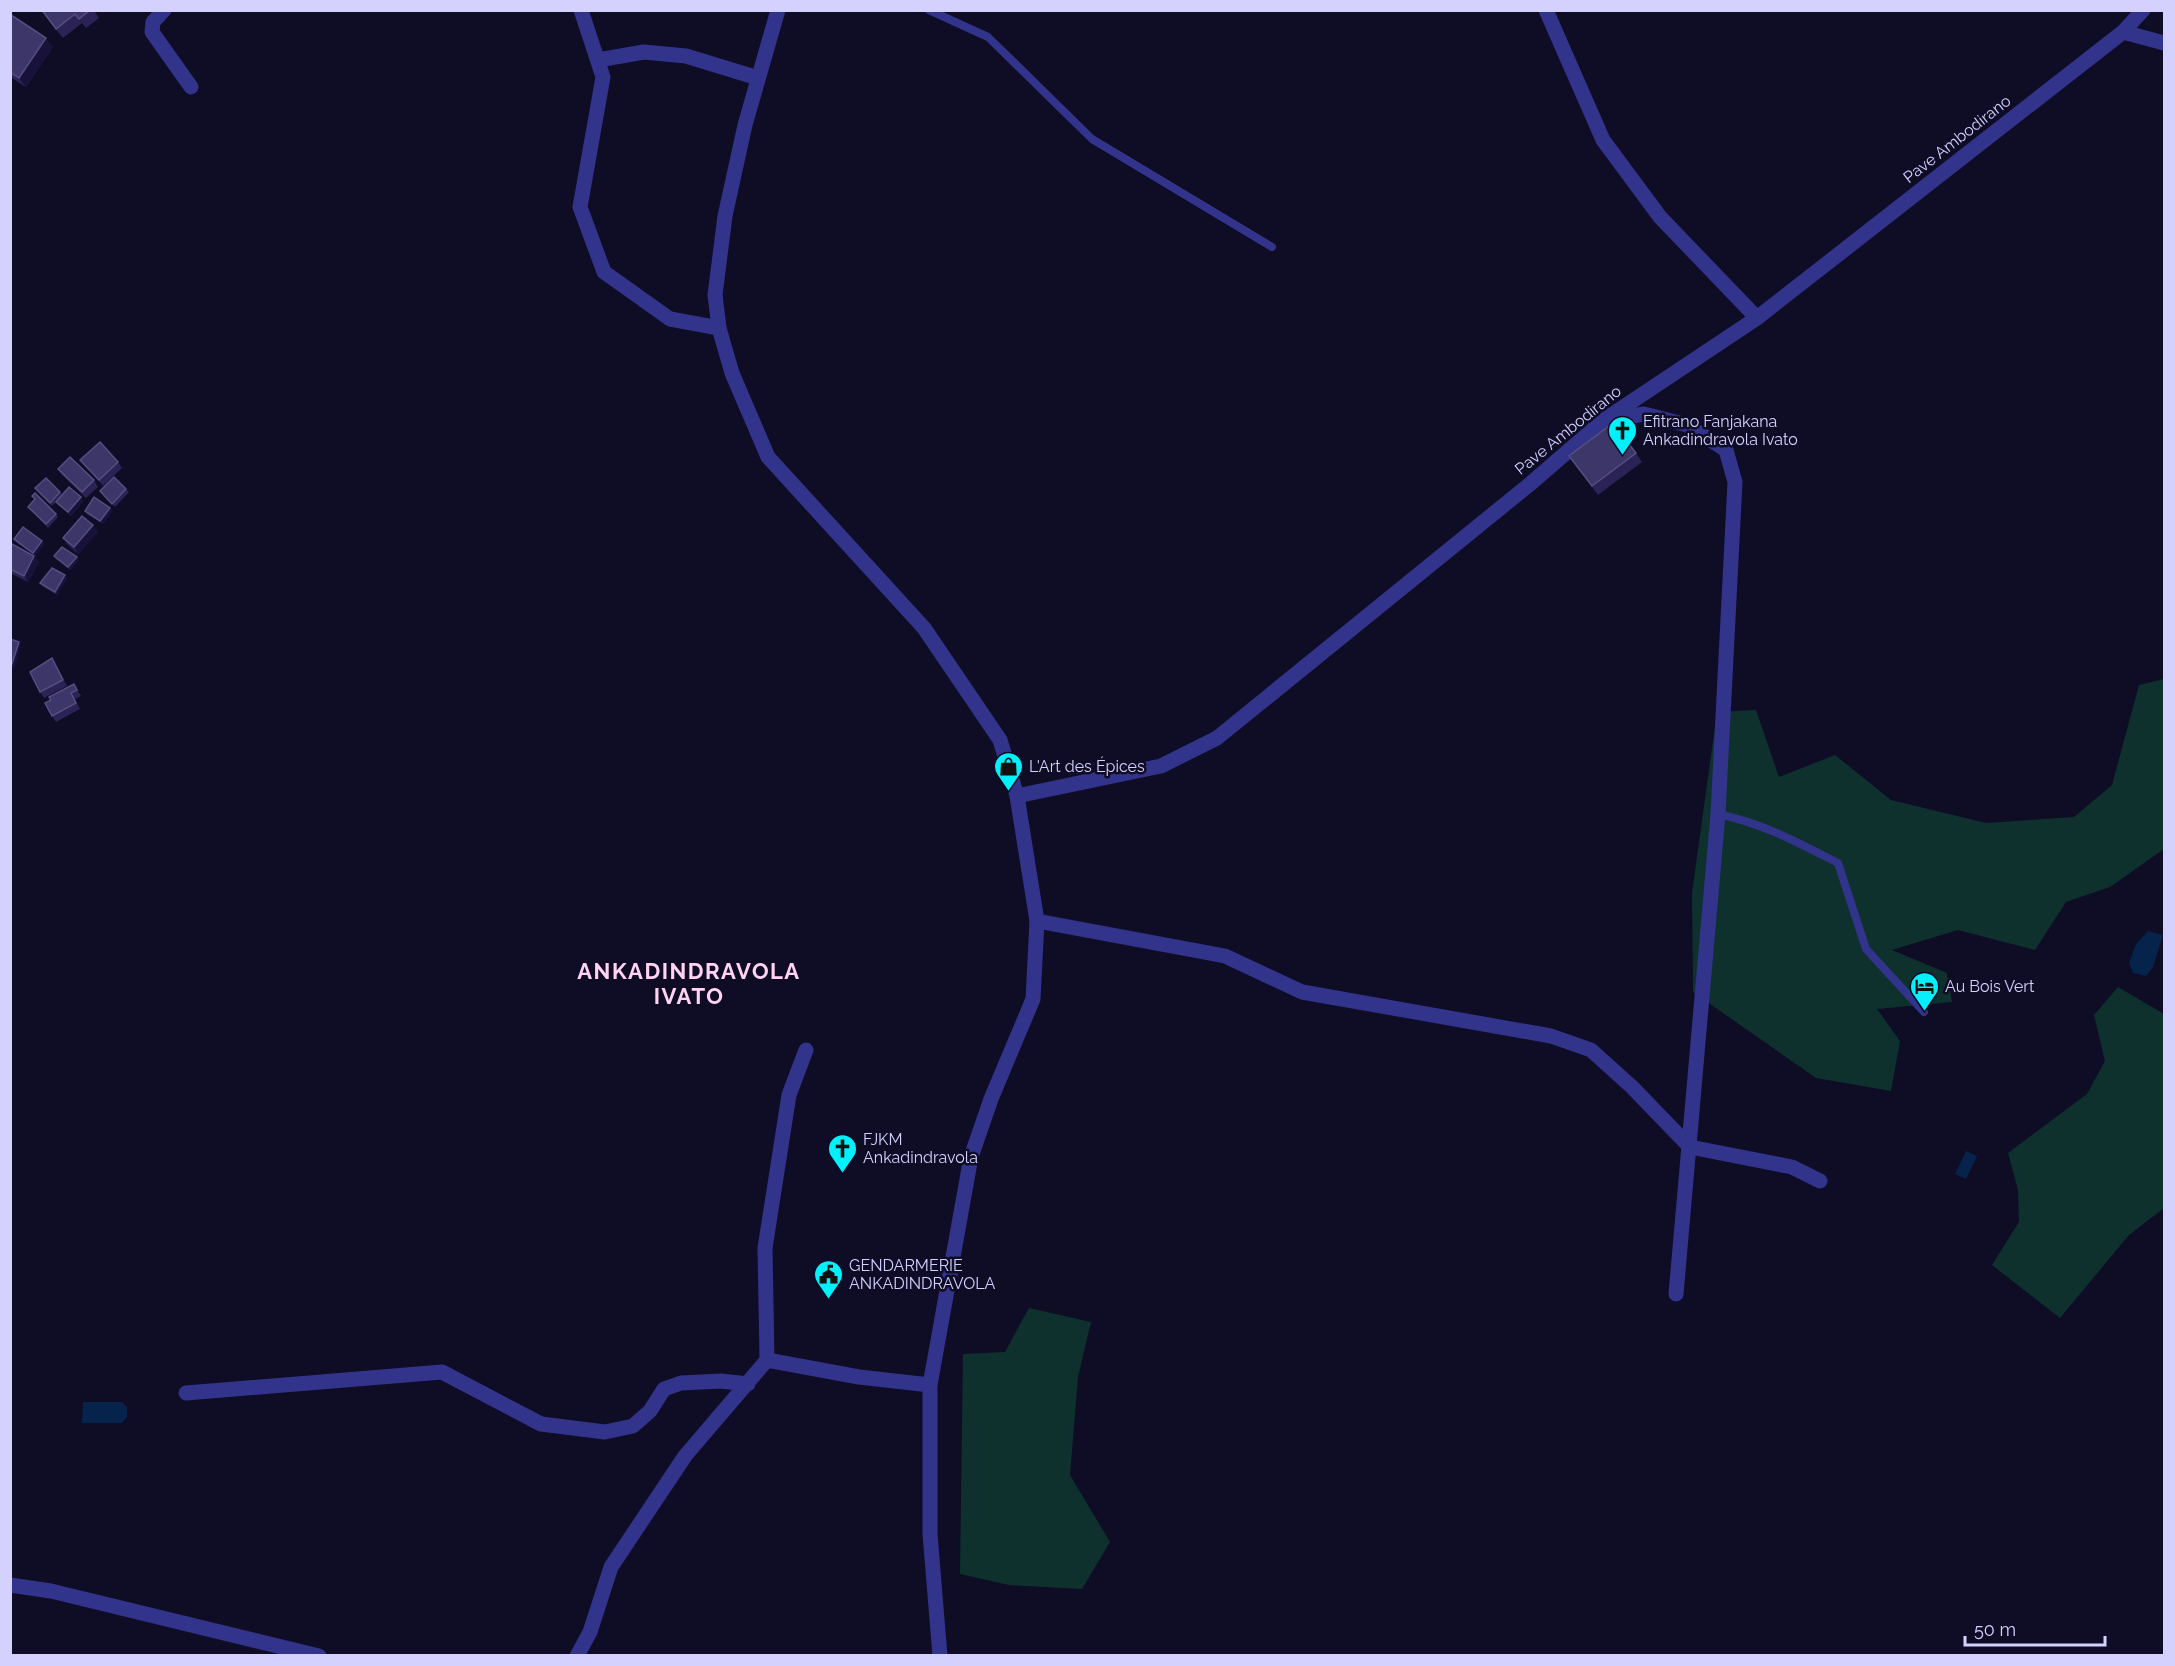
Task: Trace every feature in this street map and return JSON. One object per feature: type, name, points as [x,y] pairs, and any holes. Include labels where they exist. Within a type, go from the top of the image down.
[{"type":"street","points":[[164,10],[153,22],[152,32],[191,87]]},
{"type":"street","points":[[582,10],[603,77],[580,207],[604,272],[670,319],[719,328]]},
{"type":"street","points":[[778,10],[758,78],[726,216],[716,295],[719,328],[732,374],[768,457],[924,628],[1000,740],[1017,796],[1037,921],[1033,999],[991,1099],[971,1157],[930,1385],[930,1534],[940,1656]]},
{"type":"street","points":[[1546,10],[1603,140],[1660,217],[1757,318]]},
{"type":"street","name":"Pave Ambodirano","points":[[1017,796],[1161,766],[1217,738],[1530,484],[1604,420],[1757,318],[2123,32],[2143,10]]},
{"type":"street","points":[[2123,32],[2164,43]]},
{"type":"street","points":[[598,60],[644,52],[686,56],[758,78]]},
{"type":"street","points":[[1604,420],[1644,414],[1687,425],[1726,450],[1734,482],[1718,814],[1676,1294]]},
{"type":"street","points":[[1037,921],[1225,956],[1302,992],[1561,1039],[1591,1050],[1632,1087],[1690,1147],[1792,1167],[1820,1181]]},
{"type":"street","points":[[577,1656],[590,1632],[611,1567],[685,1456],[767,1360],[765,1248],[789,1095],[806,1050]]},
{"type":"street","points":[[767,1360],[859,1377],[930,1385]]},
{"type":"street","points":[[186,1393],[442,1372],[541,1424],[605,1432],[633,1426],[650,1411],[664,1389],[681,1383],[721,1381],[748,1384]]},
{"type":"street","points":[[10,1585],[51,1591],[319,1656]]},
{"type":"lane","points":[[929,10],[988,37],[1092,139],[1272,247]]},
{"type":"lane","points":[[1718,814],[1743,819],[1776,831],[1838,863],[1866,949],[1924,1012]]},
{"type":"green space","points":[[2164,679],[2164,849],[2110,887],[2066,902],[2035,950],[1958,930],[1892,950],[1947,973],[1952,1002],[1877,1009],[1900,1041],[1891,1091],[1816,1078],[1693,992],[1692,893],[1717,712],[1756,710],[1779,777],[1835,755],[1891,800],[1986,823],[2074,817],[2112,785],[2139,685]]},
{"type":"green space","points":[[2118,987],[2164,1014],[2164,1208],[2129,1235],[2060,1318],[1992,1265],[2019,1222],[2018,1190],[2008,1153],[2087,1094],[2105,1061],[2094,1015]]},
{"type":"green space","points":[[1029,1308],[1091,1322],[1078,1377],[1070,1475],[1110,1542],[1082,1589],[1009,1585],[960,1574],[963,1354],[1005,1352]]},
{"type":"water","points":[[2148,931],[2163,935],[2153,967],[2146,976],[2133,973],[2129,963],[2136,944]]},
{"type":"water","points":[[1966,1151],[1977,1156],[1966,1179],[1955,1174]]},
{"type":"water","points":[[83,1402],[122,1402],[127,1407],[127,1417],[122,1423],[82,1423]]},
{"type":"building","points":[[42,10],[90,10],[79,19],[75,14],[56,29]]},
{"type":"building","points":[[11,15],[46,38],[19,78],[10,72]]},
{"type":"building","points":[[1613,423],[1636,453],[1592,486],[1569,456]]},
{"type":"building","points":[[100,442],[118,462],[99,480],[80,460]]},
{"type":"building","points":[[70,457],[94,480],[82,492],[58,469]]},
{"type":"building","points":[[114,477],[126,489],[112,504],[100,491]]},
{"type":"building","points":[[46,478],[60,492],[50,503],[35,488]]},
{"type":"building","points":[[69,487],[81,497],[68,512],[56,502]]},
{"type":"building","points":[[35,493],[56,514],[46,524],[28,507],[35,499],[32,496]]},
{"type":"building","points":[[94,497],[110,508],[100,521],[85,511]]},
{"type":"building","points":[[82,516],[93,525],[74,547],[63,538]]},
{"type":"building","points":[[23,527],[42,541],[33,553],[14,539]]},
{"type":"building","points":[[10,543],[34,556],[24,576],[10,569]]},
{"type":"building","points":[[62,547],[77,557],[68,567],[54,556]]},
{"type":"building","points":[[52,568],[65,575],[55,592],[40,583]]},
{"type":"building","points":[[10,639],[19,642],[11,667],[10,666]]},
{"type":"building","points":[[52,658],[63,680],[40,692],[30,672]]},
{"type":"building","points":[[74,684],[77,690],[71,693],[76,703],[52,716],[45,703],[51,700],[49,697]]},
{"type":"place","name":"Efitrano Fanjakana Ankadindravola Ivato","points":[[1622,456]]},
{"type":"place","name":"L'Art des Épices","points":[[1008,792]]},
{"type":"place","name":"Au Bois Vert","points":[[1924,1012]]},
{"type":"place","name":"FJKM Ankadindravola","points":[[842,1174]]},
{"type":"place","name":"GENDARMERIE ANKADINDRAVOLA","points":[[828,1300]]},
{"type":"district","name":"ANKADINDRAVOLA IVATO","points":[[689,984]]}]
